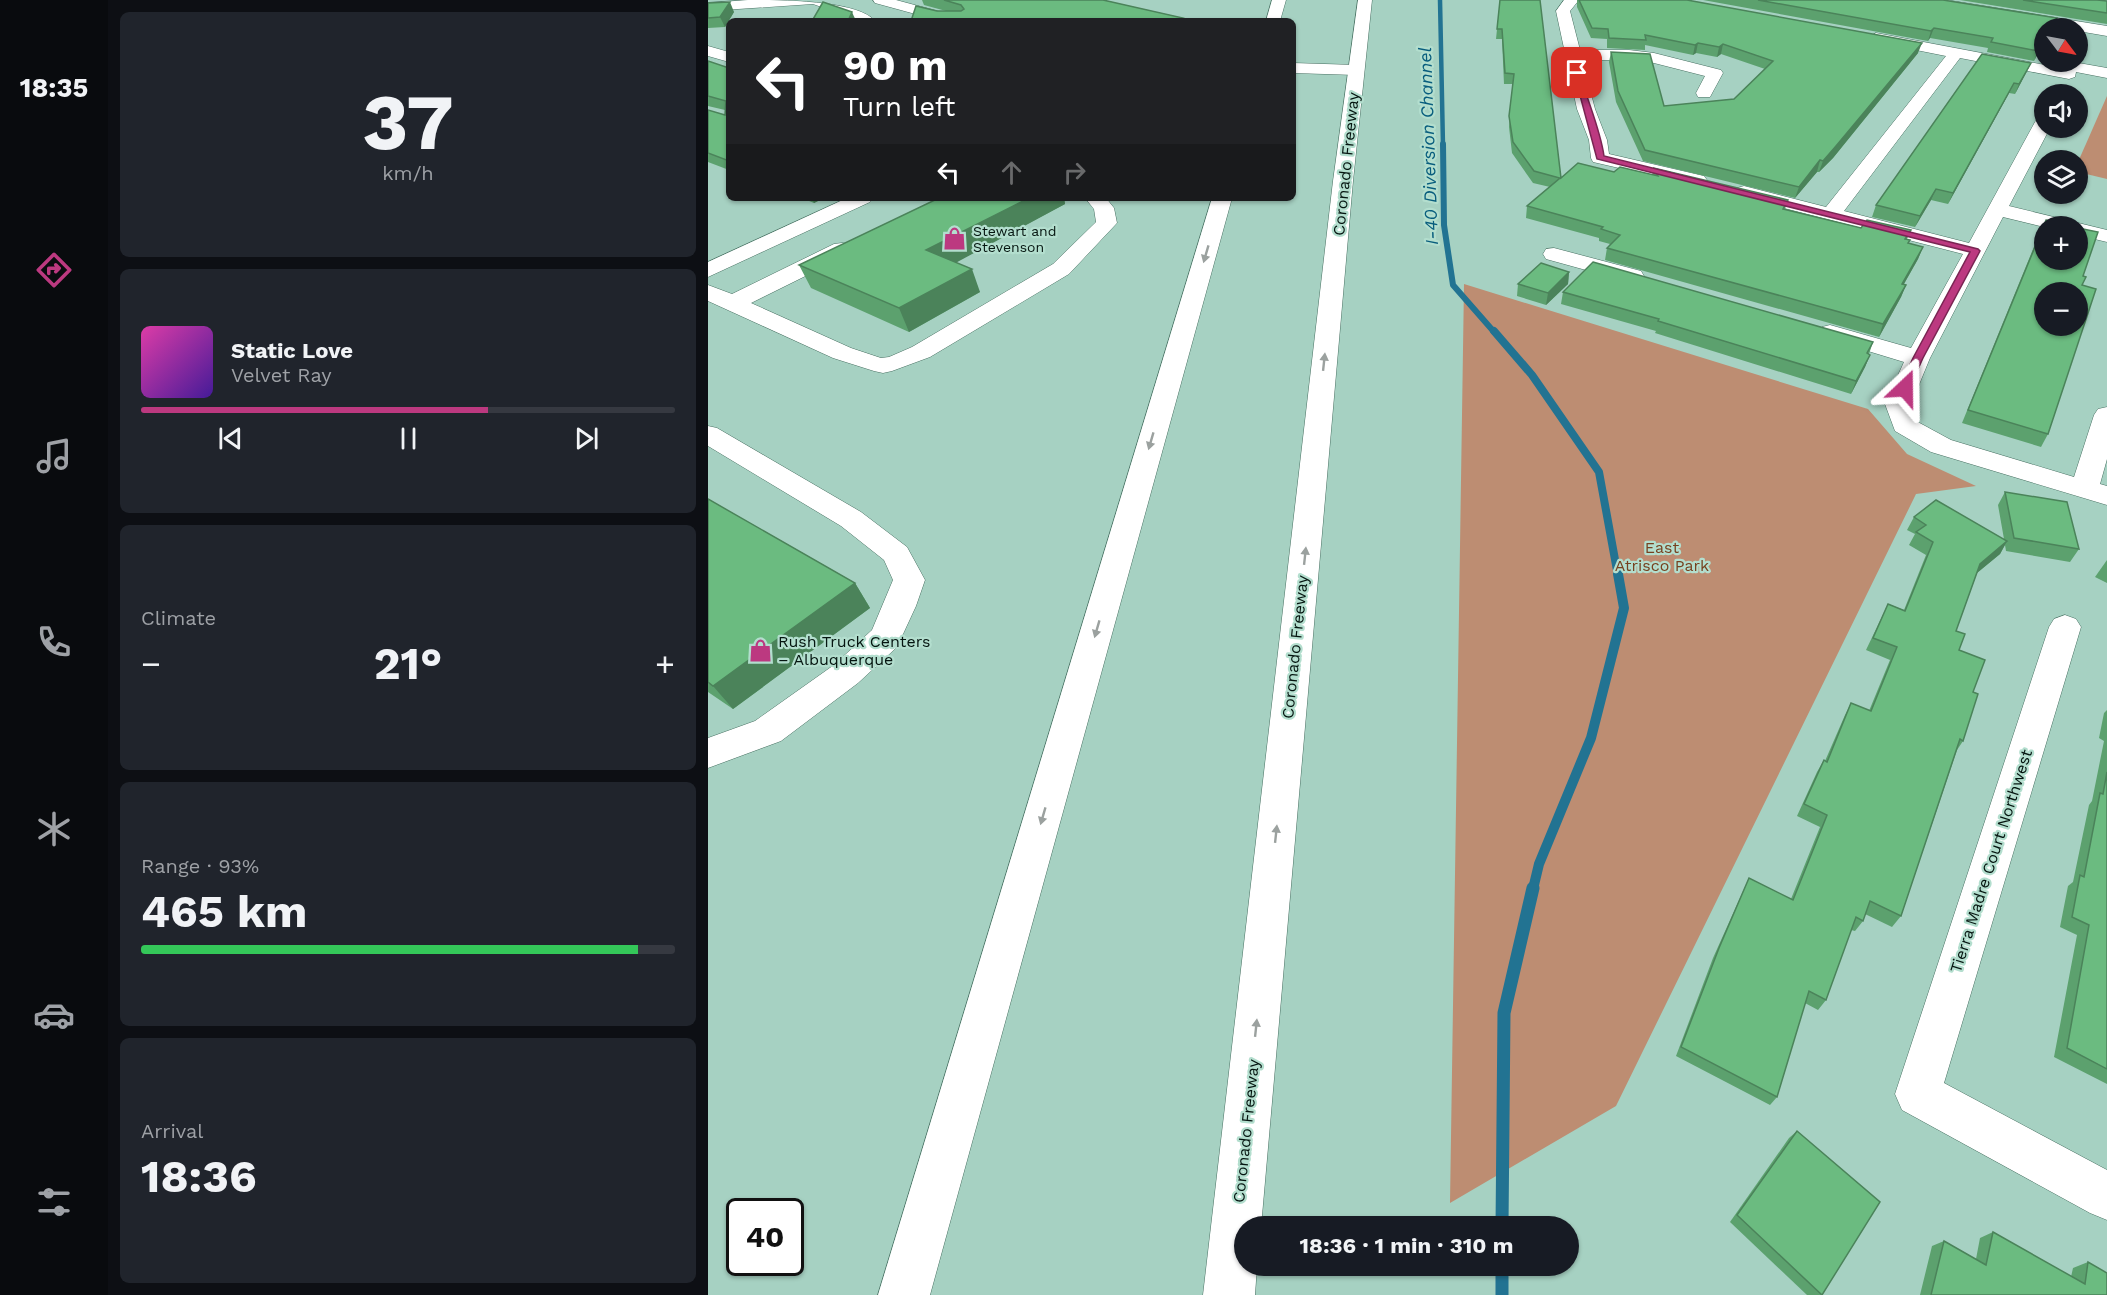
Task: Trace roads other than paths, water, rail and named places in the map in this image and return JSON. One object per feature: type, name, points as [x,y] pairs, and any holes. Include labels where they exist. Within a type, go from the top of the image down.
[{"type":"main road","points":[[708,7],[813,0],[866,18],[915,10]]},
{"type":"main road","points":[[880,0],[946,18]]},
{"type":"main road","points":[[1274,18],[1279,0]]},
{"type":"main road","name":"Coronado Freeway","points":[[1229,1295],[1365,0]]},
{"type":"main road","points":[[1572,0],[1563,11],[1586,108],[1598,140],[1600,158],[1975,251]]},
{"type":"main road","points":[[1920,0],[2034,36]]},
{"type":"main road","points":[[1862,36],[1956,53],[2034,53]]},
{"type":"main road","points":[[708,51],[726,56]]},
{"type":"main road","points":[[1831,214],[1956,53]]},
{"type":"main road","points":[[2088,54],[2107,73]]},
{"type":"main road","points":[[1573,55],[1629,55],[1654,58],[1715,73],[1704,93]]},
{"type":"main road","points":[[1296,68],[1356,70]]},
{"type":"main road","points":[[2039,138],[2027,174],[1998,210],[1975,251],[1918,358],[1898,404],[1904,425],[1941,446],[2096,493],[2107,416]]},
{"type":"main road","points":[[708,270],[857,201]]},
{"type":"main road","points":[[708,292],[842,353],[883,366],[921,351],[1061,269],[1107,223],[1104,208],[1098,201]]},
{"type":"main road","points":[[904,1295],[1221,201]]},
{"type":"main road","points":[[1998,210],[2034,218]]},
{"type":"main road","points":[[2088,231],[2107,236]]},
{"type":"main road","points":[[732,303],[860,240]]},
{"type":"main road","points":[[1554,254],[1650,280]]},
{"type":"main road","points":[[1808,326],[1918,358]]},
{"type":"main road","points":[[708,434],[851,519],[896,554],[909,580],[885,638],[846,674],[768,731],[708,753]]},
{"type":"main road","name":"Tierra Madre Court Northwest","points":[[2066,627],[1917,1094],[2107,1196]]},
{"type":"waterway","name":"I-40 Diversion Channel","points":[[1440,0],[1443,146]]},
{"type":"waterway","name":"I-40 Diversion Channel","points":[[1443,144],[1444,225],[1453,285],[1495,333]]},
{"type":"waterway","name":"I-40 Diversion Channel","points":[[1494,331],[1532,375],[1599,472],[1618,576]]},
{"type":"waterway","name":"I-40 Diversion Channel","points":[[1533,889],[1539,864],[1591,738],[1624,608],[1618,574]]},
{"type":"waterway","name":"I-40 Diversion Channel","points":[[1502,1216],[1504,1013],[1533,888]]},
{"type":"waterway","name":"I-40 Diversion Channel","points":[[1502,1276],[1502,1295]]},
{"type":"place","name":"Stewart and Stevenson","points":[[955,239]]},
{"type":"place","name":"Rush Truck Centers – Albuquerque","points":[[760,650]]},
{"type":"park label","name":"East Atrisco Park","points":[[1662,556]]}]
